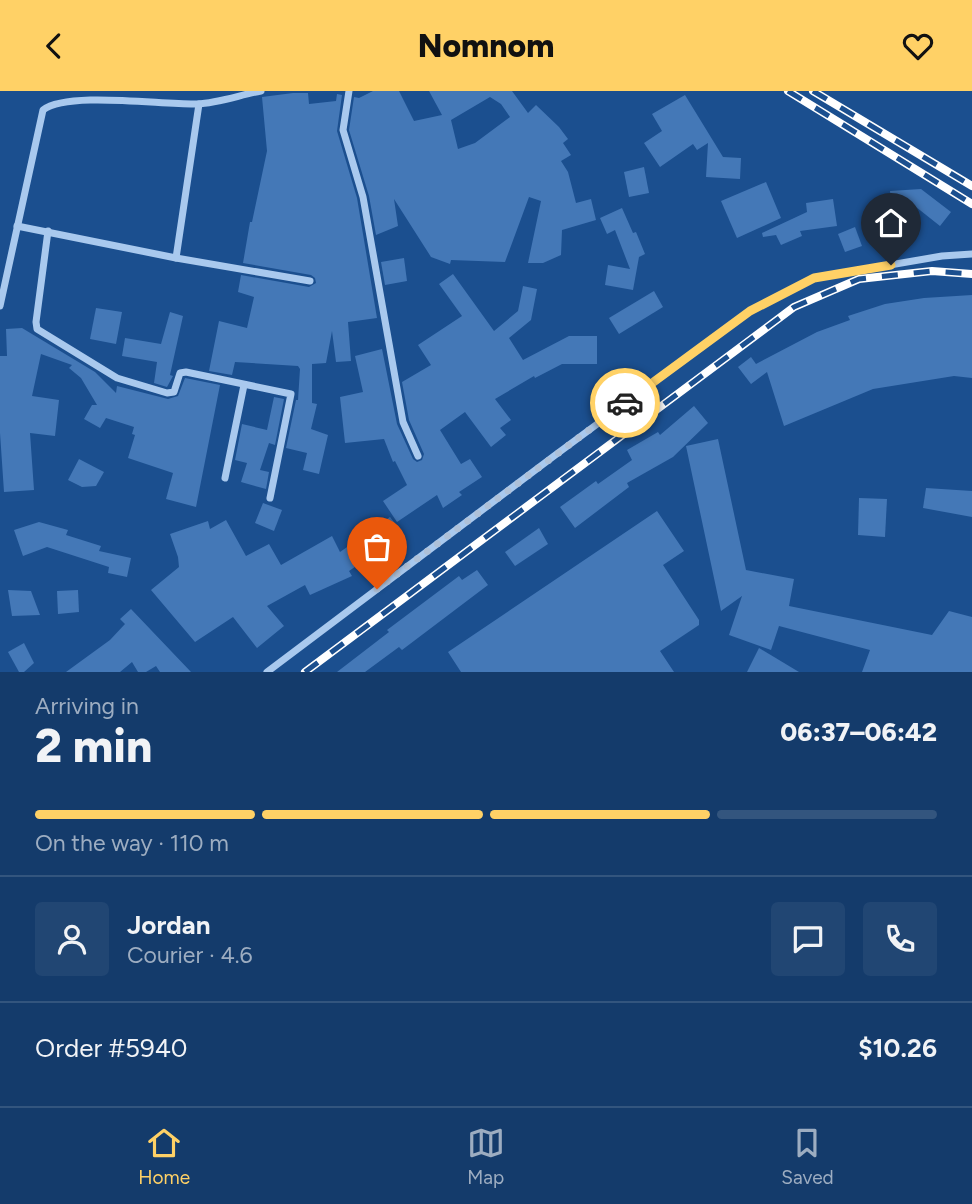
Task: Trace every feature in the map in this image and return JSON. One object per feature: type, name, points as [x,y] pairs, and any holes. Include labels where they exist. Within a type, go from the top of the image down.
[{"type":"street","points":[[0,306],[43,110],[50,104],[99,95],[199,104],[261,91]]},
{"type":"street","points":[[349,91],[343,130],[363,197],[402,422],[418,456]]},
{"type":"street","points":[[176,258],[199,104]]},
{"type":"street","points":[[18,226],[176,258],[310,281]]},
{"type":"street","points":[[48,231],[37,329],[117,378],[167,393],[174,392],[180,373],[186,372],[291,394],[270,498]]},
{"type":"street","points":[[267,672],[750,311],[814,278],[942,256],[972,254]]},
{"type":"street","points":[[225,478],[244,385]]},
{"type":"building","points":[[373,91],[399,91],[414,121],[442,115],[429,91],[512,91],[528,113],[536,105],[568,139],[563,143],[571,155],[561,161],[568,172],[576,203],[591,199],[596,220],[562,230],[561,255],[543,263],[528,263],[541,201],[529,197],[505,262],[451,260],[450,264],[431,257],[394,199],[398,226],[376,235],[369,196],[349,130],[354,97],[359,98]],"holes":[[[490,97],[501,104],[510,117],[475,143],[458,149],[451,120]]]},
{"type":"building","points":[[308,93],[309,104],[336,101],[337,94],[342,95],[337,131],[357,198],[377,318],[348,322],[351,361],[336,362],[332,331],[326,363],[312,364],[312,403],[317,404],[311,429],[328,435],[319,474],[303,470],[307,453],[286,448],[298,400],[298,366],[235,362],[232,375],[209,371],[219,321],[247,328],[254,297],[238,292],[241,275],[309,287],[316,283],[311,275],[243,263],[267,151],[262,97]]},
{"type":"building","points":[[685,95],[723,157],[741,158],[740,179],[706,177],[708,143],[697,150],[693,144],[660,167],[644,143],[662,131],[652,114]]},
{"type":"building","points":[[644,167],[649,193],[629,197],[624,172]]},
{"type":"building","points":[[766,182],[781,218],[737,238],[721,201]]},
{"type":"building","points":[[921,189],[951,212],[940,226],[916,207],[892,209],[890,191]]},
{"type":"building","points":[[833,199],[837,226],[800,231],[802,236],[781,245],[776,235],[763,237],[762,233],[807,212],[806,203]]},
{"type":"building","points":[[622,208],[645,254],[639,257],[633,290],[605,285],[608,265],[630,269],[615,230],[607,234],[600,218]]},
{"type":"building","points":[[855,227],[862,246],[845,252],[838,234]]},
{"type":"building","points":[[404,258],[407,281],[385,285],[381,262]]},
{"type":"building","points":[[453,274],[494,331],[518,311],[523,286],[537,289],[531,320],[509,338],[523,360],[569,336],[597,336],[597,364],[562,364],[535,378],[534,376],[495,399],[511,420],[500,428],[506,435],[491,447],[465,412],[440,430],[461,464],[470,459],[482,477],[459,492],[462,495],[443,508],[437,495],[397,522],[383,501],[407,485],[395,461],[393,462],[384,439],[345,443],[340,397],[363,392],[355,356],[382,349],[397,424],[413,459],[417,462],[422,460],[424,454],[409,420],[402,382],[431,365],[418,345],[462,316],[439,284]]},
{"type":"building","points":[[654,291],[663,307],[619,334],[609,318]]},
{"type":"building","points":[[972,295],[972,378],[954,376],[873,389],[784,426],[767,372],[751,384],[738,367],[751,357],[756,364],[817,332],[850,320],[848,316],[885,304]]},
{"type":"building","points":[[96,308],[122,312],[116,344],[90,339]]},
{"type":"building","points":[[170,312],[183,316],[170,375],[173,376],[167,387],[154,383],[157,362],[122,356],[125,338],[161,344]]},
{"type":"building","points":[[22,328],[95,372],[116,393],[117,386],[168,399],[178,396],[185,378],[220,385],[196,507],[166,499],[173,473],[128,458],[135,435],[132,434],[134,427],[106,418],[100,428],[84,419],[92,405],[97,405],[81,378],[69,368],[72,365],[41,354],[32,396],[59,400],[55,436],[30,433],[34,490],[4,492],[0,433],[0,356],[7,356],[6,329]]},
{"type":"building","points":[[274,397],[284,399],[275,445],[269,443],[260,470],[269,472],[266,489],[241,482],[247,463],[235,460],[242,424],[267,430]]},
{"type":"building","points":[[694,406],[708,423],[673,457],[627,483],[629,487],[575,528],[560,507],[632,460],[627,450],[658,432],[660,435]]},
{"type":"building","points":[[718,439],[746,570],[794,579],[789,606],[932,635],[949,611],[972,617],[972,672],[862,672],[870,650],[779,626],[771,650],[729,635],[742,596],[721,611],[686,446]]},
{"type":"building","points":[[79,459],[104,472],[96,486],[82,487],[68,480]]},
{"type":"building","points":[[926,488],[972,491],[972,517],[923,508]]},
{"type":"building","points":[[859,498],[887,499],[885,537],[858,535]]},
{"type":"building","points":[[263,503],[282,510],[274,531],[255,523]]},
{"type":"building","points":[[657,511],[684,551],[663,565],[699,620],[699,625],[660,651],[674,672],[461,672],[448,652]]},
{"type":"building","points":[[390,517],[403,534],[349,571],[352,576],[310,595],[305,585],[267,606],[284,626],[257,648],[233,617],[195,642],[151,590],[179,567],[170,534],[208,521],[210,529],[226,520],[246,556],[269,544],[281,565],[332,536],[340,552]]},
{"type":"building","points":[[39,522],[68,530],[66,535],[101,546],[99,551],[131,558],[127,577],[108,573],[109,567],[47,547],[23,556],[14,530]]},
{"type":"building","points":[[539,528],[548,544],[515,566],[505,552]]},
{"type":"building","points":[[477,570],[488,585],[402,650],[399,647],[365,672],[337,672],[459,576],[462,580]]},
{"type":"building","points":[[8,590],[31,591],[40,615],[12,616]]},
{"type":"building","points":[[78,590],[79,612],[58,614],[57,591]]},
{"type":"building","points":[[131,609],[191,672],[160,672],[156,666],[146,672],[138,672],[132,662],[120,672],[66,672],[110,640],[125,624],[120,619]]},
{"type":"building","points":[[24,643],[34,663],[24,672],[19,672],[8,652]]},
{"type":"building","points":[[759,648],[799,672],[747,672]]},
{"type":"railway","points":[[788,91],[972,204]]},
{"type":"railway","points":[[813,91],[972,186]]},
{"type":"railway","points":[[305,672],[794,307],[859,279],[932,271],[972,274]]},
{"type":"way so far","points":[[377,589],[625,403]]},
{"type":"route","points":[[625,403],[750,311],[814,278],[891,265]]}]
